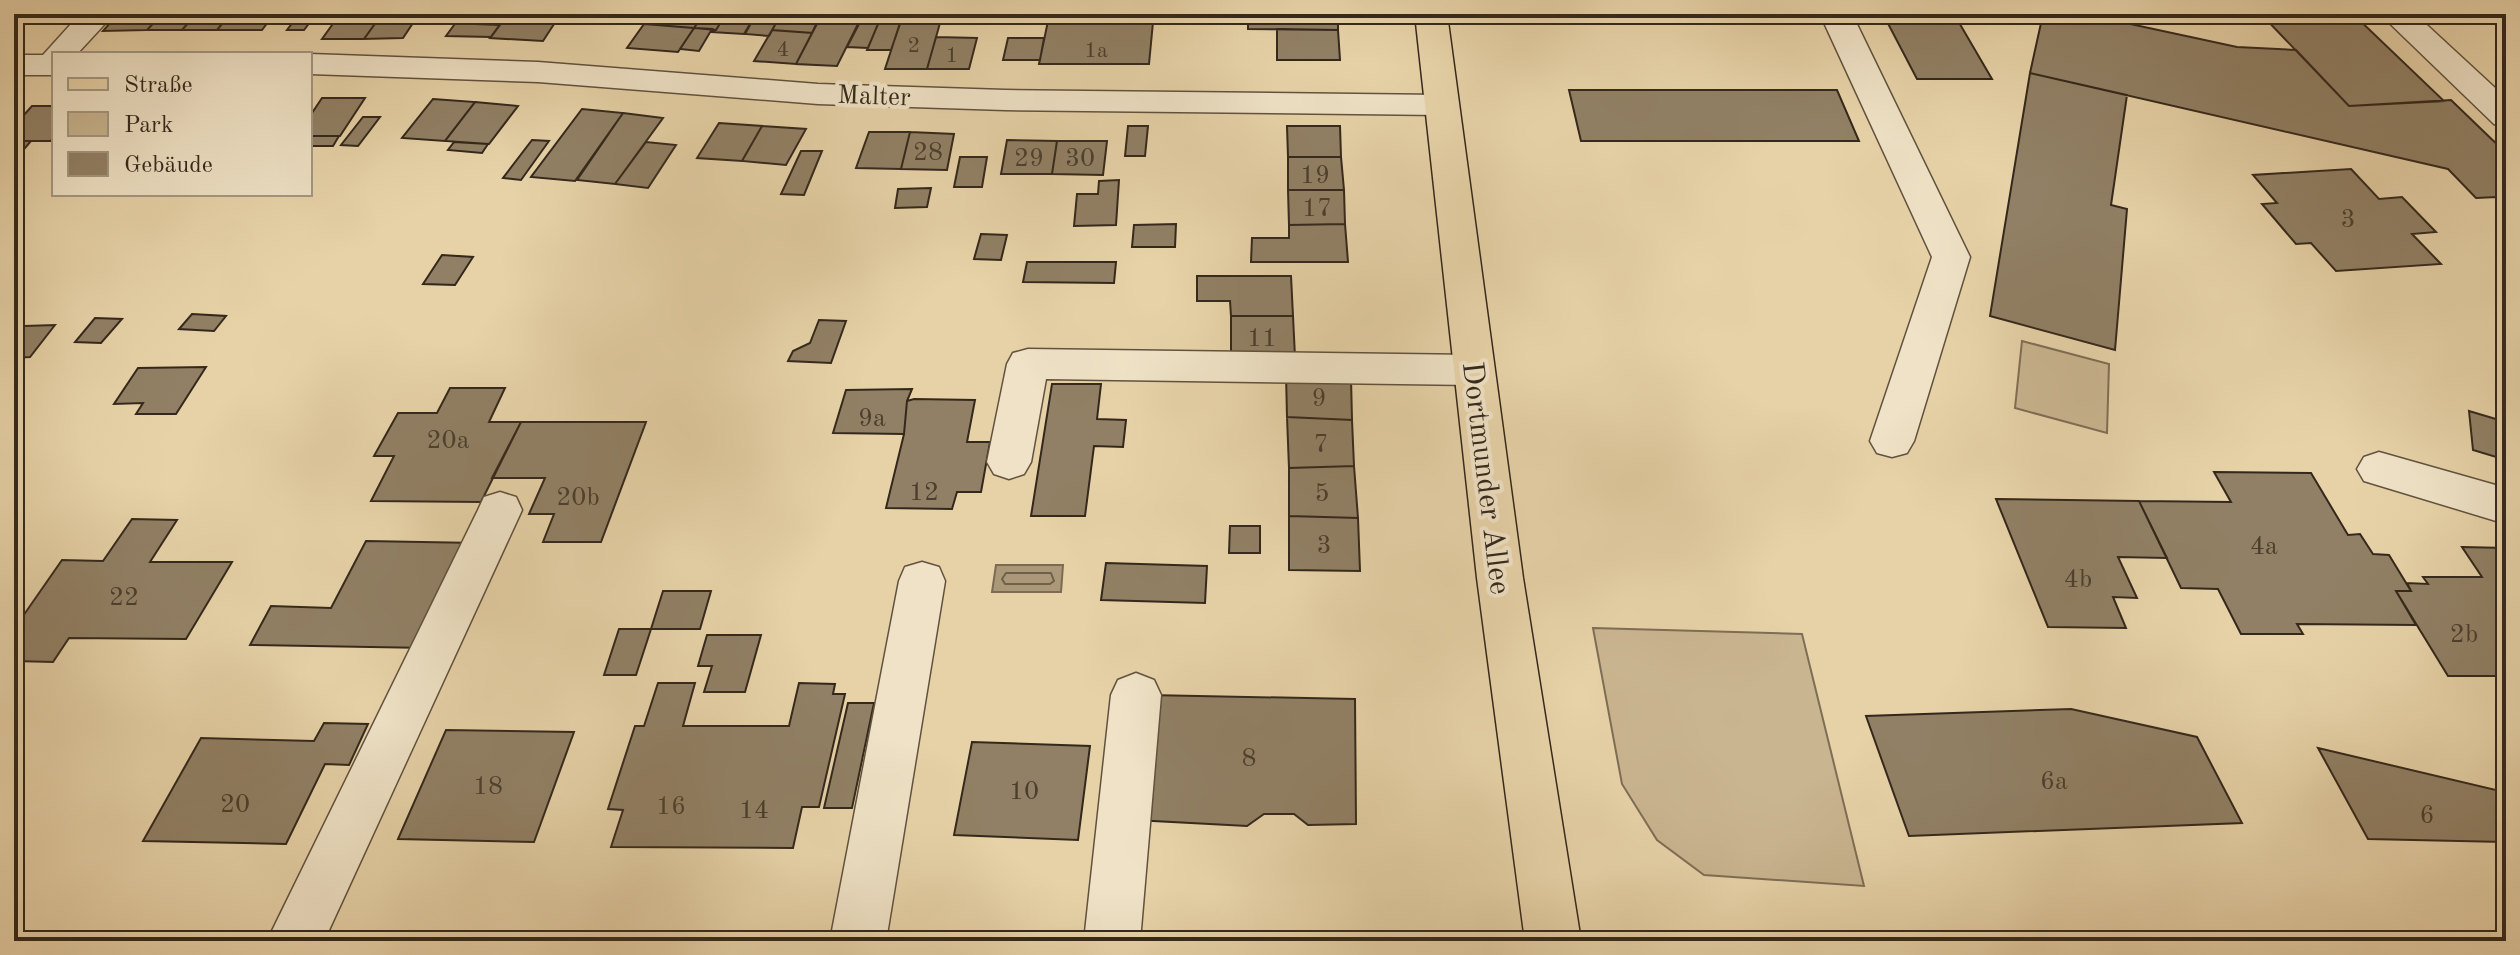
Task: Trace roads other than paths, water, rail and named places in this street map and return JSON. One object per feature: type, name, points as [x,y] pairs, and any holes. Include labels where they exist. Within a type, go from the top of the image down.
[{"type":"main road","name":"Dortmunder Allee","points":[[1431,14],[1473,370],[1521,733],[1553,941]]},
{"type":"street","points":[[62,52],[98,14]]},
{"type":"street","points":[[1836,14],[1951,257],[1892,441]]},
{"type":"street","points":[[2396,14],[2506,117]]},
{"type":"street","points":[[14,65],[52,61]]},
{"type":"street","name":"Malter","points":[[312,64],[538,72],[834,94],[1005,100],[1440,105]]},
{"type":"street","points":[[1009,462],[1028,364],[1473,370]]},
{"type":"street","points":[[2379,469],[2506,506]]},
{"type":"street","points":[[295,941],[500,510]]},
{"type":"street","points":[[858,941],[922,581]]},
{"type":"street","points":[[1112,941],[1136,695]]},
{"type":"water","points":[[996,565],[1063,565],[1061,592],[992,592]]}]
